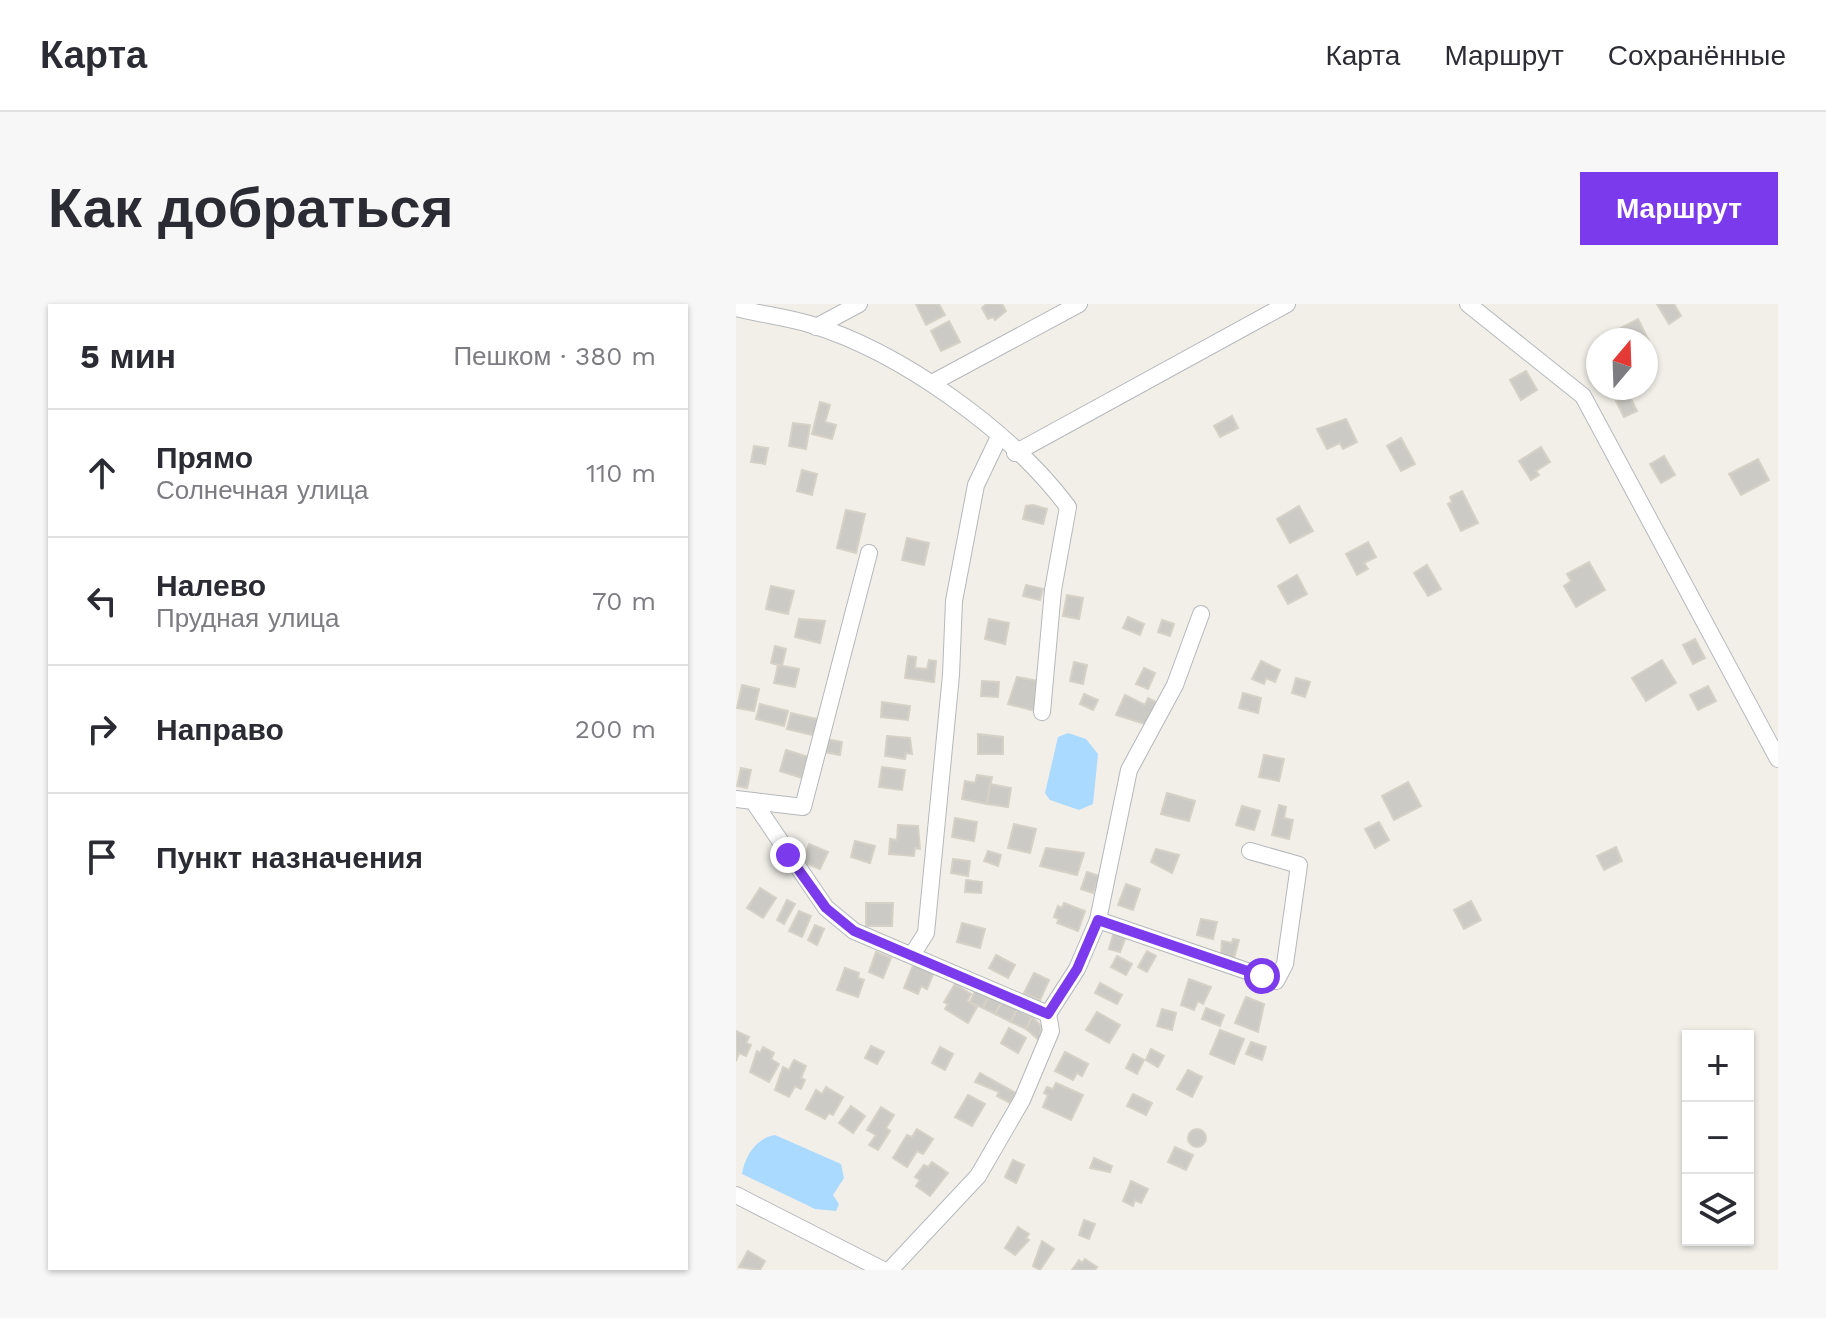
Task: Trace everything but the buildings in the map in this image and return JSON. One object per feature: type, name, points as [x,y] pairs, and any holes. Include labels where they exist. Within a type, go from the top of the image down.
[{"type":"street","points":[[816,327],[859,304]]},
{"type":"street","points":[[932,383],[1079,304]]},
{"type":"street","points":[[1015,453],[1287,304]]},
{"type":"street","points":[[1468,304],[1583,396],[1778,759]]},
{"type":"street","points":[[736,308],[816,327],[857,343],[932,383],[999,437],[1068,507],[1053,590],[1042,712]]},
{"type":"street","points":[[912,955],[926,933],[951,675],[954,601],[976,485],[999,437]]},
{"type":"street","points":[[744,800],[803,807],[869,553]]},
{"type":"street","points":[[890,1270],[978,1176],[1022,1100],[1051,1031],[1048,1014],[1077,969],[1098,920],[1129,770],[1175,685],[1201,614]]},
{"type":"street","points":[[744,800],[826,908],[854,931],[1048,1014]]},
{"type":"street","points":[[1098,920],[1276,981],[1285,964],[1299,865],[1250,851]]},
{"type":"street","points":[[736,1195],[883,1270]]},
{"type":"water","points":[[1068,733],[1086,739],[1098,754],[1093,804],[1079,810],[1050,800],[1045,793],[1058,737]]},
{"type":"water","points":[[775,1135],[841,1164],[844,1178],[833,1195],[839,1204],[836,1211],[815,1209],[742,1174],[752,1149],[762,1140]]},
{"type":"route","points":[[788,855],[826,908],[854,931],[1048,1014],[1077,969],[1098,920],[1262,976]]}]
